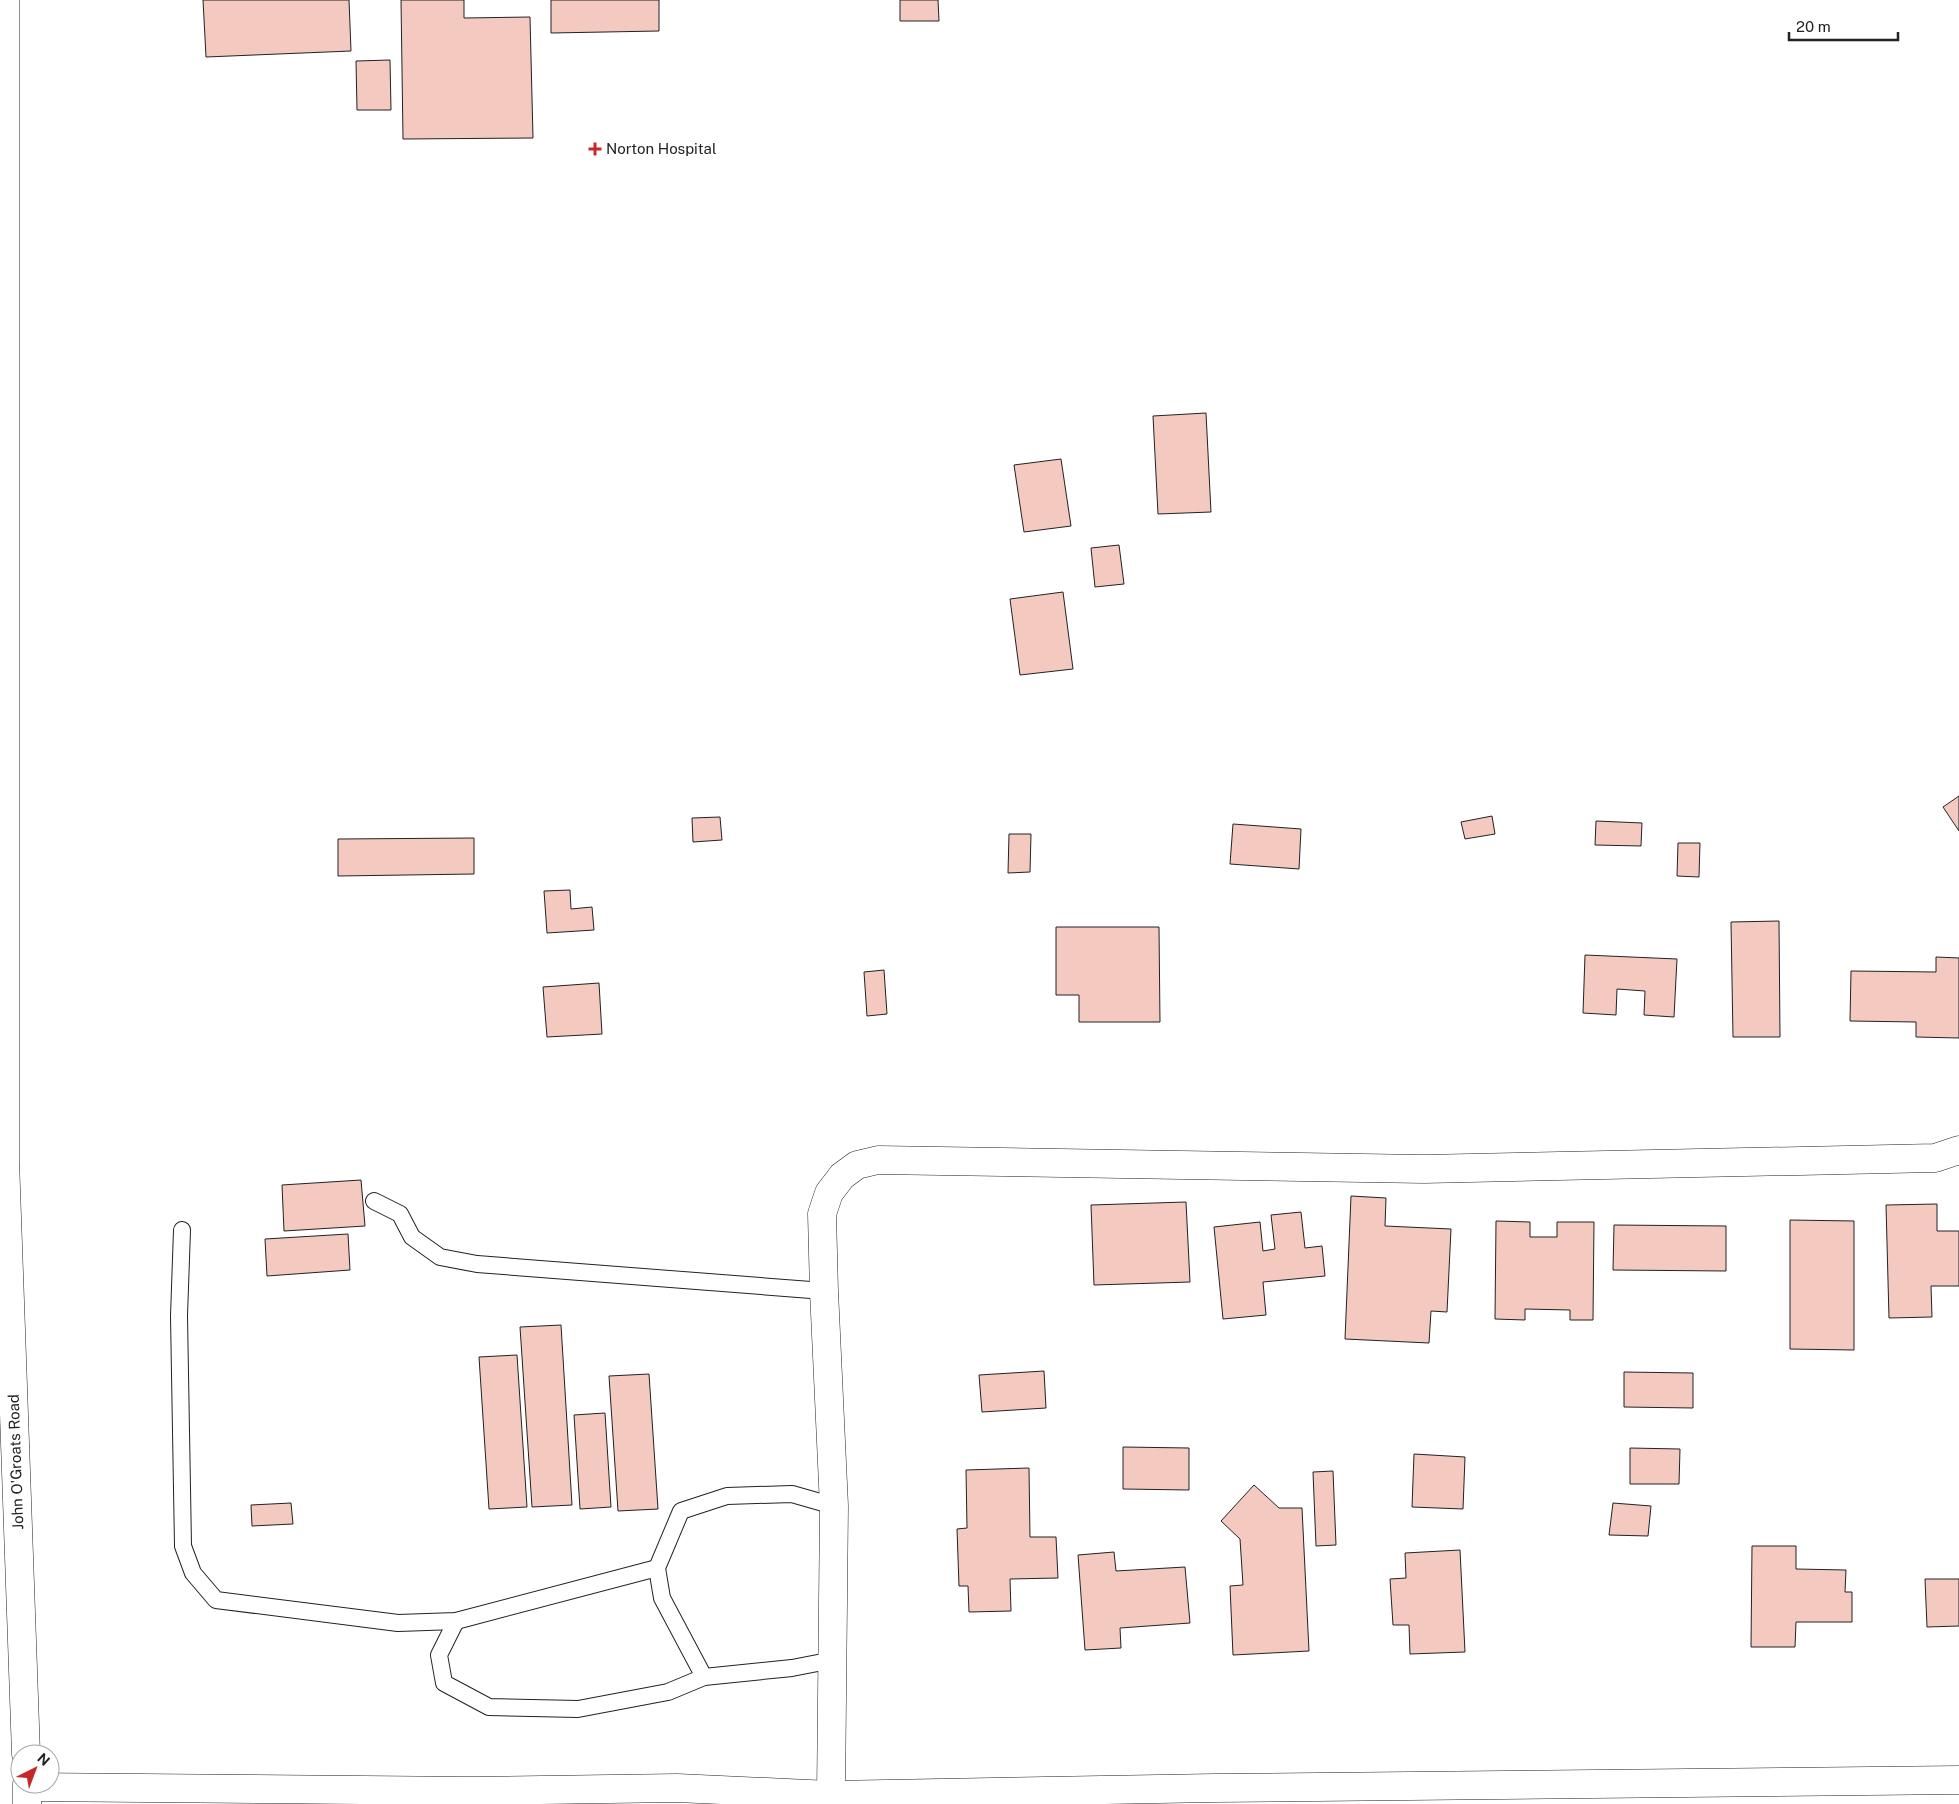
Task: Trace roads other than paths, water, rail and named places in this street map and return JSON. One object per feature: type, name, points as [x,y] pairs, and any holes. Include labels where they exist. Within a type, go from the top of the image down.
[{"type":"street","name":"John O'Groats Road","points":[[5,0],[3,1160],[26,1744]]},
{"type":"street","points":[[831,1794],[834,1506],[822,1214],[829,1193],[842,1176],[857,1165],[878,1160],[1424,1169],[1935,1158],[1959,1150]]},
{"type":"street","points":[[60,1792],[472,1798],[677,1788],[831,1794],[1214,1796],[1701,1794],[1959,1780]]},
{"type":"lane","points":[[374,1201],[400,1214],[412,1237],[440,1257],[477,1264],[824,1291]]},
{"type":"lane","points":[[182,1230],[179,1316],[183,1546],[193,1573],[216,1600],[398,1623],[456,1621],[657,1568]]},
{"type":"lane","points":[[704,1677],[662,1598],[657,1568],[681,1511],[727,1496],[783,1494],[792,1494],[834,1506]]},
{"type":"lane","points":[[456,1621],[439,1655],[444,1683],[489,1707],[578,1709],[668,1692],[704,1677],[792,1668],[833,1660]]},
{"type":"place","name":"Norton Hospital","points":[[595,149]]}]
